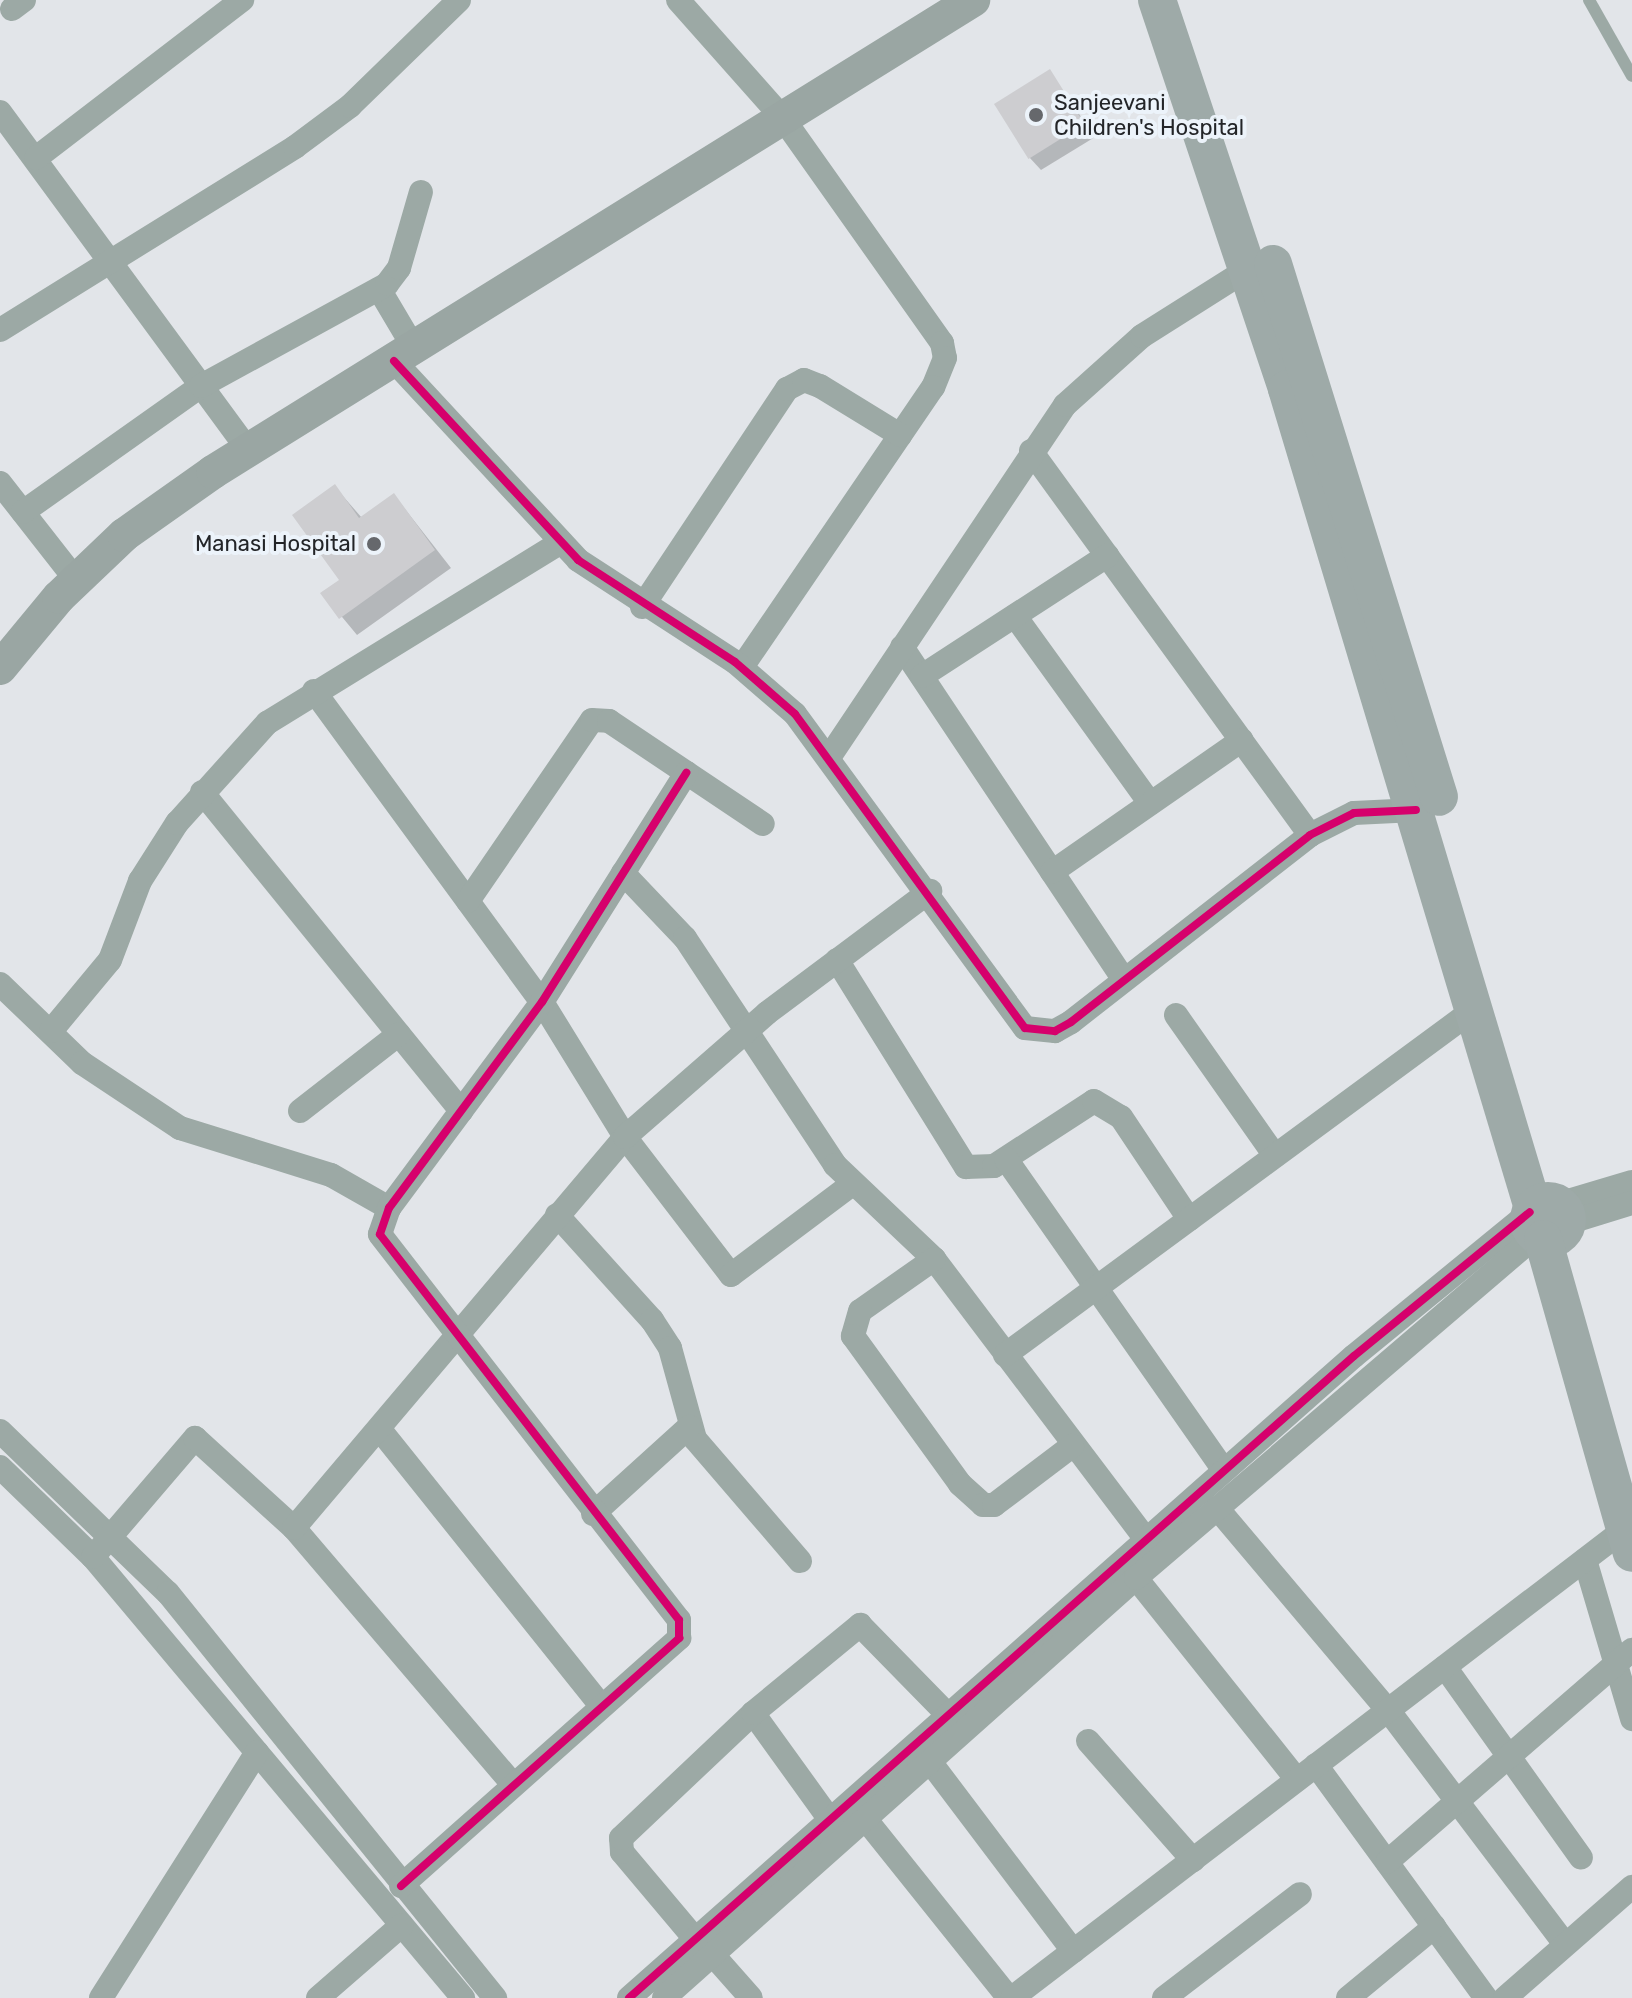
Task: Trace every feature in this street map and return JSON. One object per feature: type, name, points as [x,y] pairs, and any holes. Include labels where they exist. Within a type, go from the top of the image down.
[{"type":"main road","points":[[0,668],[76,580],[124,535],[248,450],[973,0]]},
{"type":"main road","points":[[1157,0],[1333,443],[1548,1220],[1629,1541]]},
{"type":"main road","points":[[1183,0],[1476,1008],[1632,1468]]},
{"type":"street","points":[[36,158],[242,0]]},
{"type":"street","points":[[0,330],[109,258],[295,147],[350,106],[459,0]]},
{"type":"street","points":[[678,0],[782,117],[942,343],[942,373],[742,667]]},
{"type":"street","points":[[0,112],[248,450]]},
{"type":"street","points":[[23,512],[201,386],[379,289],[399,268],[421,192]]},
{"type":"street","points":[[830,756],[1031,451],[1093,374],[1259,262]]},
{"type":"street","points":[[379,289],[404,355],[561,542],[642,607],[742,667],[830,756],[930,891],[1025,1028],[1055,1031],[1310,835],[1354,813],[1416,810]]},
{"type":"street","points":[[642,607],[787,389],[804,380],[820,386],[900,435]]},
{"type":"street","points":[[1031,451],[1310,835]]},
{"type":"street","points":[[0,483],[76,580]]},
{"type":"street","points":[[51,1031],[110,960],[140,881],[202,792],[267,723],[314,691],[561,542]]},
{"type":"street","points":[[922,676],[1107,556]]},
{"type":"street","points":[[1015,616],[1150,803]]},
{"type":"street","points":[[902,647],[1124,980]]},
{"type":"street","points":[[314,691],[542,1002],[625,1137],[731,1275],[852,1184]]},
{"type":"street","points":[[468,901],[592,720],[609,721],[763,824]]},
{"type":"street","points":[[1052,872],[1242,740]]},
{"type":"street","points":[[401,1886],[600,1704],[668,1653],[679,1620],[389,1252],[380,1234],[389,1208],[542,1002],[686,773]]},
{"type":"street","points":[[202,792],[461,1111]]},
{"type":"street","points":[[623,873],[665,910],[742,1033],[852,1184],[934,1259],[1072,1446],[1146,1539]]},
{"type":"street","points":[[294,1528],[381,1431],[557,1215],[625,1137],[742,1033],[930,891]]},
{"type":"street","points":[[837,960],[959,1161],[983,1172],[1094,1101],[1121,1117],[1189,1219]]},
{"type":"street","points":[[0,984],[125,1096],[180,1128],[331,1175],[389,1208]]},
{"type":"street","points":[[1005,1355],[1476,1008]]},
{"type":"street","points":[[1176,1015],[1275,1156]]},
{"type":"street","points":[[300,1111],[399,1034]]},
{"type":"street","points":[[1006,1159],[1224,1470]]},
{"type":"street","points":[[629,1998],[704,1948],[838,1831],[948,1715],[1224,1470],[1548,1220],[1632,1182]]},
{"type":"street","points":[[838,1831],[867,1821],[1136,1578],[1548,1220],[1632,1203]]},
{"type":"street","points":[[557,1215],[670,1348],[689,1427],[800,1561]]},
{"type":"street","points":[[934,1259],[860,1311],[853,1336],[960,1484],[983,1505],[994,1505],[1072,1446]]},
{"type":"street","points":[[593,1514],[689,1427]]},
{"type":"street","points":[[0,1431],[113,1533],[495,1998]]},
{"type":"street","points":[[381,1431],[600,1704]]},
{"type":"street","points":[[93,1557],[195,1438],[294,1528],[513,1784]]},
{"type":"street","points":[[0,1467],[93,1557],[463,1998]]},
{"type":"street","points":[[1217,1508],[1388,1710],[1565,1944]]},
{"type":"street","points":[[867,1821],[1010,1998],[1585,1560],[1629,1541]]},
{"type":"street","points":[[1585,1560],[1624,1657],[1632,1719]]},
{"type":"street","points":[[1136,1578],[1387,1862],[1486,1998]]},
{"type":"street","points":[[751,1998],[622,1852],[621,1838],[753,1713],[860,1625],[948,1715]]},
{"type":"street","points":[[1387,1862],[1624,1657]]},
{"type":"street","points":[[1445,1667],[1581,1858]]},
{"type":"street","points":[[753,1713],[838,1831]]},
{"type":"street","points":[[1088,1741],[1193,1860]]},
{"type":"street","points":[[101,1998],[257,1752]]},
{"type":"street","points":[[931,1763],[1073,1951]]},
{"type":"street","points":[[1505,1998],[1632,1887]]},
{"type":"street","points":[[1164,1998],[1300,1894]]},
{"type":"street","points":[[318,1998],[402,1925]]},
{"type":"street","points":[[1348,1998],[1434,1927]]},
{"type":"street","points":[[664,1998],[704,1948]]},
{"type":"lane","points":[[1589,0],[1632,76]]},
{"type":"building","points":[[1050,69],[1084,124],[1028,159],[994,104]]},
{"type":"building","points":[[335,484],[359,518],[394,493],[435,550],[339,619],[320,593],[339,580],[292,515]]},
{"type":"cycle path","points":[[394,361],[578,560],[735,662],[795,714],[1025,1028],[1055,1031],[1071,1022],[1310,835],[1354,813],[1416,810]]},
{"type":"cycle path","points":[[401,1886],[679,1638],[679,1620],[380,1234],[389,1208],[542,1002],[686,773]]},
{"type":"cycle path","points":[[629,1998],[1354,1356],[1530,1212]]},
{"type":"place","name":"Sanjeevani Children's Hospital","points":[[1036,115]]},
{"type":"place","name":"Manasi Hospital","points":[[374,544]]}]
